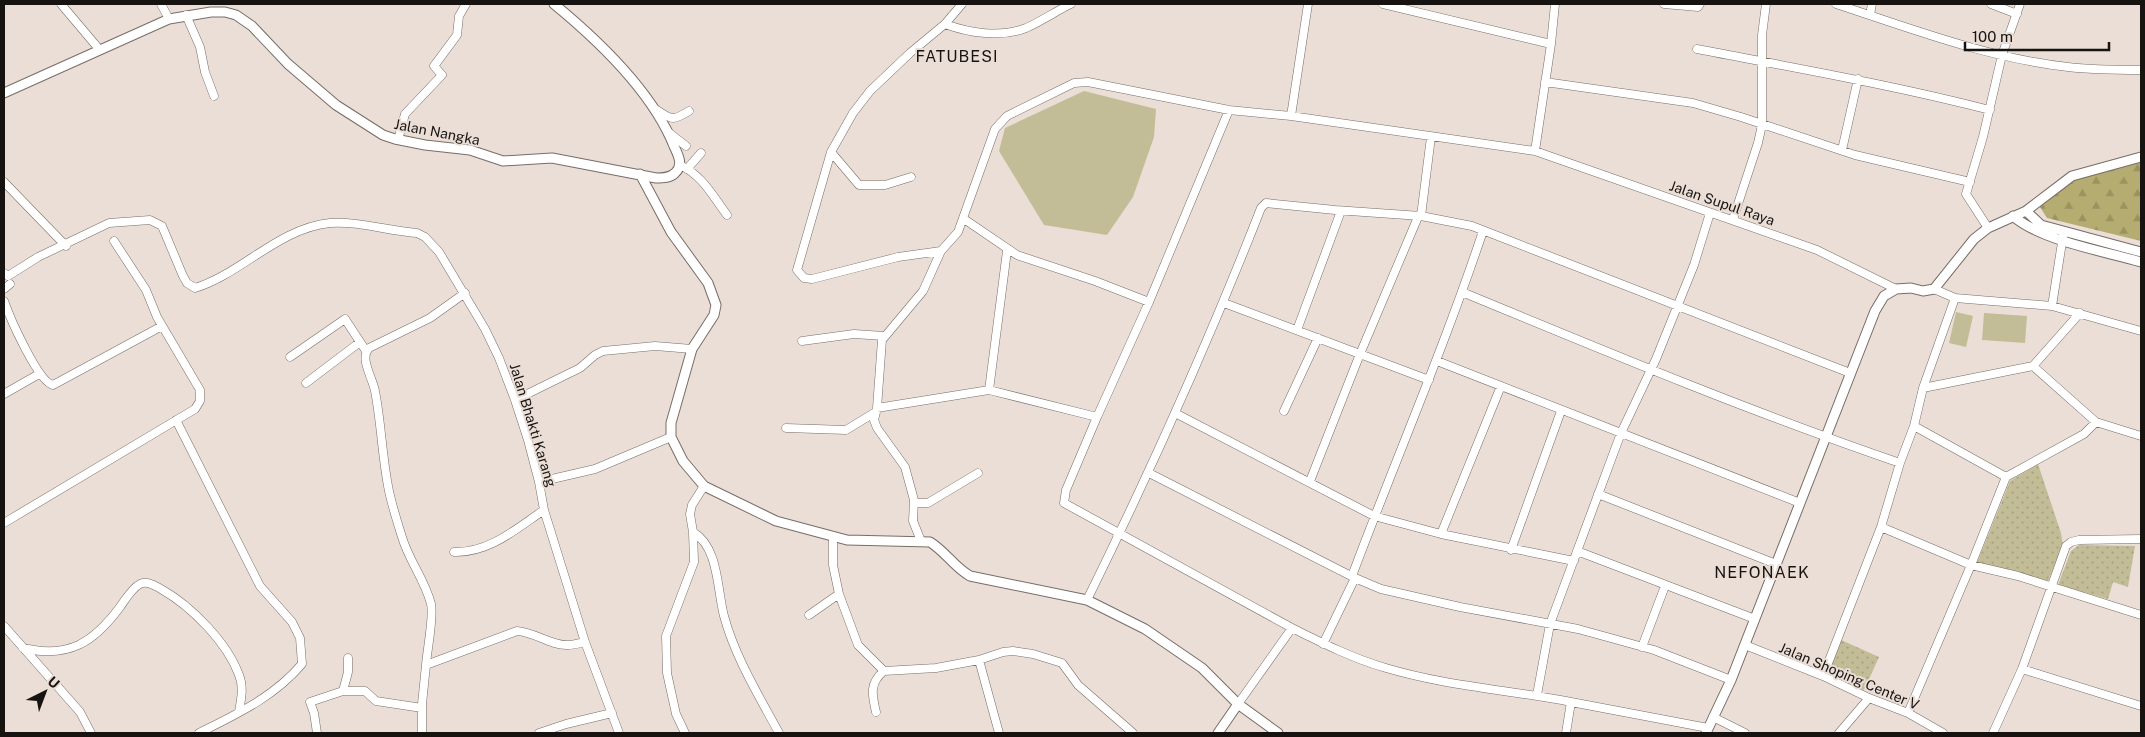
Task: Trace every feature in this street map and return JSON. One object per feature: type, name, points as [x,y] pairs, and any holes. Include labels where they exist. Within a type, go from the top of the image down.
[{"type":"street","points":[[60,4],[99,49]]},
{"type":"street","points":[[161,4],[169,19]]},
{"type":"street","points":[[398,140],[405,114],[442,75],[434,66],[457,35],[459,16],[466,4]]},
{"type":"street","points":[[554,4],[603,49],[638,87],[668,132],[684,167],[707,185],[727,215]]},
{"type":"street","points":[[941,251],[898,257],[812,279],[804,278],[798,273],[797,266],[831,152],[853,113],[870,91],[910,53],[945,24],[962,4]]},
{"type":"street","points":[[945,24],[967,31],[1004,34],[1024,29],[1071,4]]},
{"type":"street","points":[[1290,116],[1308,4]]},
{"type":"street","points":[[1384,4],[1551,44]]},
{"type":"street","points":[[1535,151],[1555,4]]},
{"type":"street","points":[[1664,4],[1698,7],[1700,4]]},
{"type":"street","points":[[1733,219],[1762,125],[1762,34],[1766,4]]},
{"type":"street","points":[[1836,4],[1915,32],[2002,55],[2070,68],[2141,70]]},
{"type":"street","points":[[1870,15],[1872,4]]},
{"type":"street","points":[[1991,4],[2017,14]]},
{"type":"street","points":[[1988,228],[1966,194],[1990,110],[2002,55],[2020,4]]},
{"type":"street","name":"Jalan Nangka","points":[[4,93],[169,19],[211,12],[236,15],[252,26],[288,64],[336,106],[370,128],[398,140],[470,150],[503,160],[552,158],[656,178],[668,177],[684,167]]},
{"type":"street","points":[[186,15],[200,47],[205,72],[214,96]]},
{"type":"street","points":[[1697,49],[1763,63],[1858,79],[1990,110]]},
{"type":"street","points":[[1842,150],[1858,79]]},
{"type":"street","name":"Jalan Supul Raya","points":[[884,336],[923,291],[941,251],[954,238],[964,219],[995,129],[1000,122],[1007,116],[1074,83],[1088,82],[1229,110],[1290,116],[1535,151],[1817,250],[1896,289]]},
{"type":"street","points":[[1545,82],[1692,103],[1878,161],[1910,166],[1970,182]]},
{"type":"street","points":[[655,110],[671,119],[676,119],[689,111]]},
{"type":"street","points":[[1229,110],[1150,302],[1096,417],[1066,490],[1064,503],[1323,644],[1385,668],[1418,676],[1537,695],[1707,731],[1731,680],[1827,438],[1850,373],[1875,311],[1884,296],[1896,289],[1910,288],[1923,291],[1934,289],[1955,298],[2052,306],[2080,312],[2141,331]]},
{"type":"street","points":[[668,132],[686,146]]},
{"type":"street","points":[[1310,481],[1360,354],[1420,217],[1431,137]]},
{"type":"street","points":[[831,152],[862,186],[884,185],[911,177]]},
{"type":"street","points":[[684,167],[701,153]]},
{"type":"street","points":[[1934,289],[1974,238],[1988,228],[2026,212],[2076,174],[2141,157]]},
{"type":"street","points":[[640,174],[671,232],[700,271],[714,297],[716,305],[714,315],[692,349],[671,422],[671,437],[683,461],[704,486],[776,521],[832,538],[930,542],[940,548],[955,566],[970,576],[1087,600],[1145,629],[1175,648],[1202,668],[1238,704],[1278,733]]},
{"type":"street","points":[[4,182],[66,246]]},
{"type":"street","points":[[1087,600],[1149,473],[1224,302],[1261,208],[1264,204],[1270,202],[1341,211],[1454,221],[1850,373]]},
{"type":"street","points":[[1297,330],[1341,211]]},
{"type":"street","points":[[2026,212],[2041,225],[2063,236],[2141,252]]},
{"type":"street","points":[[1537,695],[1550,624],[1621,433],[1650,370],[1696,258],[1710,213]]},
{"type":"street","points":[[2013,216],[2024,225],[2141,262]]},
{"type":"street","points":[[964,219],[1007,250],[1150,302]]},
{"type":"street","name":"Jalan Bhakti Karang","points":[[4,273],[8,276],[38,257],[66,246],[109,223],[156,222],[165,231],[187,283],[195,288],[221,276],[286,237],[328,223],[345,223],[417,233],[425,237],[439,252],[485,329],[515,400],[539,482],[544,510],[585,642],[619,733]]},
{"type":"street","points":[[1323,644],[1353,577],[1374,516],[1437,361],[1483,231]]},
{"type":"street","points":[[2052,306],[2063,236]]},
{"type":"street","points":[[4,523],[195,409],[200,401],[200,390],[162,326],[146,290],[114,241]]},
{"type":"street","points":[[989,390],[1007,250]]},
{"type":"street","points":[[1462,292],[1650,370],[1827,438],[1900,463]]},
{"type":"street","points":[[366,351],[430,318],[465,293]]},
{"type":"street","points":[[1823,676],[1881,527],[1900,463],[1914,426],[1923,388],[1955,298]]},
{"type":"street","points":[[4,302],[39,374],[49,384],[58,384],[162,326]]},
{"type":"street","points":[[1224,302],[1429,380]]},
{"type":"street","points":[[1923,388],[2033,366],[2080,312]]},
{"type":"street","points":[[290,357],[344,319],[366,351],[365,360],[373,382],[380,421],[388,487],[402,538],[422,580],[431,606],[422,708],[422,733]]},
{"type":"street","points":[[802,341],[854,334],[884,336],[880,349],[875,410],[877,428],[905,467],[914,503],[913,521],[921,541]]},
{"type":"street","points":[[1284,410],[1318,338]]},
{"type":"street","points":[[306,383],[360,342]]},
{"type":"street","points":[[515,400],[580,368],[595,355],[603,352],[655,346],[692,349]]},
{"type":"street","points":[[1437,361],[1800,503]]},
{"type":"street","points":[[2033,366],[2096,422],[2141,436]]},
{"type":"street","points":[[4,394],[39,374]]},
{"type":"street","points":[[1441,534],[1501,386]]},
{"type":"street","points":[[786,428],[846,430],[875,410],[989,390],[1096,417]]},
{"type":"street","points":[[1511,550],[1561,411]]},
{"type":"street","points":[[1175,413],[1310,481],[1374,516],[1511,550],[1574,561]]},
{"type":"street","points":[[176,420],[260,586],[292,622],[300,638],[302,664],[260,702],[199,733]]},
{"type":"street","points":[[1908,713],[2006,477],[2084,434],[2096,422]]},
{"type":"street","points":[[1914,426],[2006,477]]},
{"type":"street","points":[[539,482],[595,469],[671,437]]},
{"type":"street","points":[[914,503],[928,503],[978,473]]},
{"type":"street","points":[[1149,473],[1353,577],[1381,589],[1578,629],[1642,647],[1731,680]]},
{"type":"street","points":[[685,733],[676,714],[667,673],[666,636],[694,562],[690,514],[692,505],[704,486]]},
{"type":"street","points":[[1598,494],[1776,564]]},
{"type":"street","points":[[454,552],[470,550],[498,542],[544,510]]},
{"type":"street","points":[[1881,527],[1971,565],[2052,587],[2141,615]]},
{"type":"street","points":[[693,532],[702,539],[709,549],[724,616],[732,640],[779,733]]},
{"type":"street","points":[[832,538],[833,564],[839,594],[858,645],[884,671]]},
{"type":"street","points":[[1993,733],[2022,669],[2066,546],[2071,542],[2079,540],[2141,539]]},
{"type":"street","points":[[1577,551],[1755,619]]},
{"type":"street","points":[[24,648],[43,653],[70,648],[87,642],[98,634],[110,621],[132,591],[140,584],[149,583],[180,600],[210,630],[226,651],[239,674],[242,684],[239,712]]},
{"type":"street","points":[[1642,647],[1665,586]]},
{"type":"street","points":[[809,615],[839,594]]},
{"type":"street","points":[[4,626],[80,712],[91,733]]},
{"type":"street","points":[[1218,733],[1292,628]]},
{"type":"street","points":[[426,665],[517,632],[528,632],[568,646],[585,642]]},
{"type":"street","name":"Jalan Shoping Center V","points":[[1745,645],[1908,713],[1943,733]]},
{"type":"street","points":[[876,712],[872,696],[873,683],[884,671],[936,668],[1014,651],[1033,654],[1062,663],[1078,685],[1133,733]]},
{"type":"street","points":[[344,691],[348,672],[348,658]]},
{"type":"street","points":[[979,660],[1000,733]]},
{"type":"street","points":[[2022,669],[2141,706]]},
{"type":"street","points":[[317,733],[310,702],[344,691],[365,690],[376,701],[422,708]]},
{"type":"street","points":[[1839,733],[1869,698]]},
{"type":"street","points":[[1566,733],[1571,702]]},
{"type":"street","points":[[541,733],[566,724],[612,713]]},
{"type":"street","points":[[1713,717],[1745,733]]},
{"type":"shaded area","points":[[1084,91],[1156,109],[1154,137],[1133,197],[1107,235],[1044,225],[999,151],[1005,128]]},
{"type":"shaded area","points":[[1956,312],[1973,316],[1966,347],[1949,343]]},
{"type":"shaded area","points":[[1984,313],[2027,316],[2025,343],[1982,340]]},
{"type":"shaded area","points":[[2038,464],[2061,533],[2063,545],[2048,581],[1977,563],[2010,481]]},
{"type":"shaded area","points":[[2079,545],[2135,546],[2128,587],[2113,582],[2108,599],[2058,585],[2071,551]]},
{"type":"shaded area","points":[[1841,640],[1879,657],[1864,690],[1827,674]]},
{"type":"green space","points":[[2141,160],[2141,241],[2047,218],[2040,207],[2076,176]]},
{"type":"district","name":"FATUBESI","points":[[957,56]]},
{"type":"district","name":"NEFONAEK","points":[[1762,572]]}]
